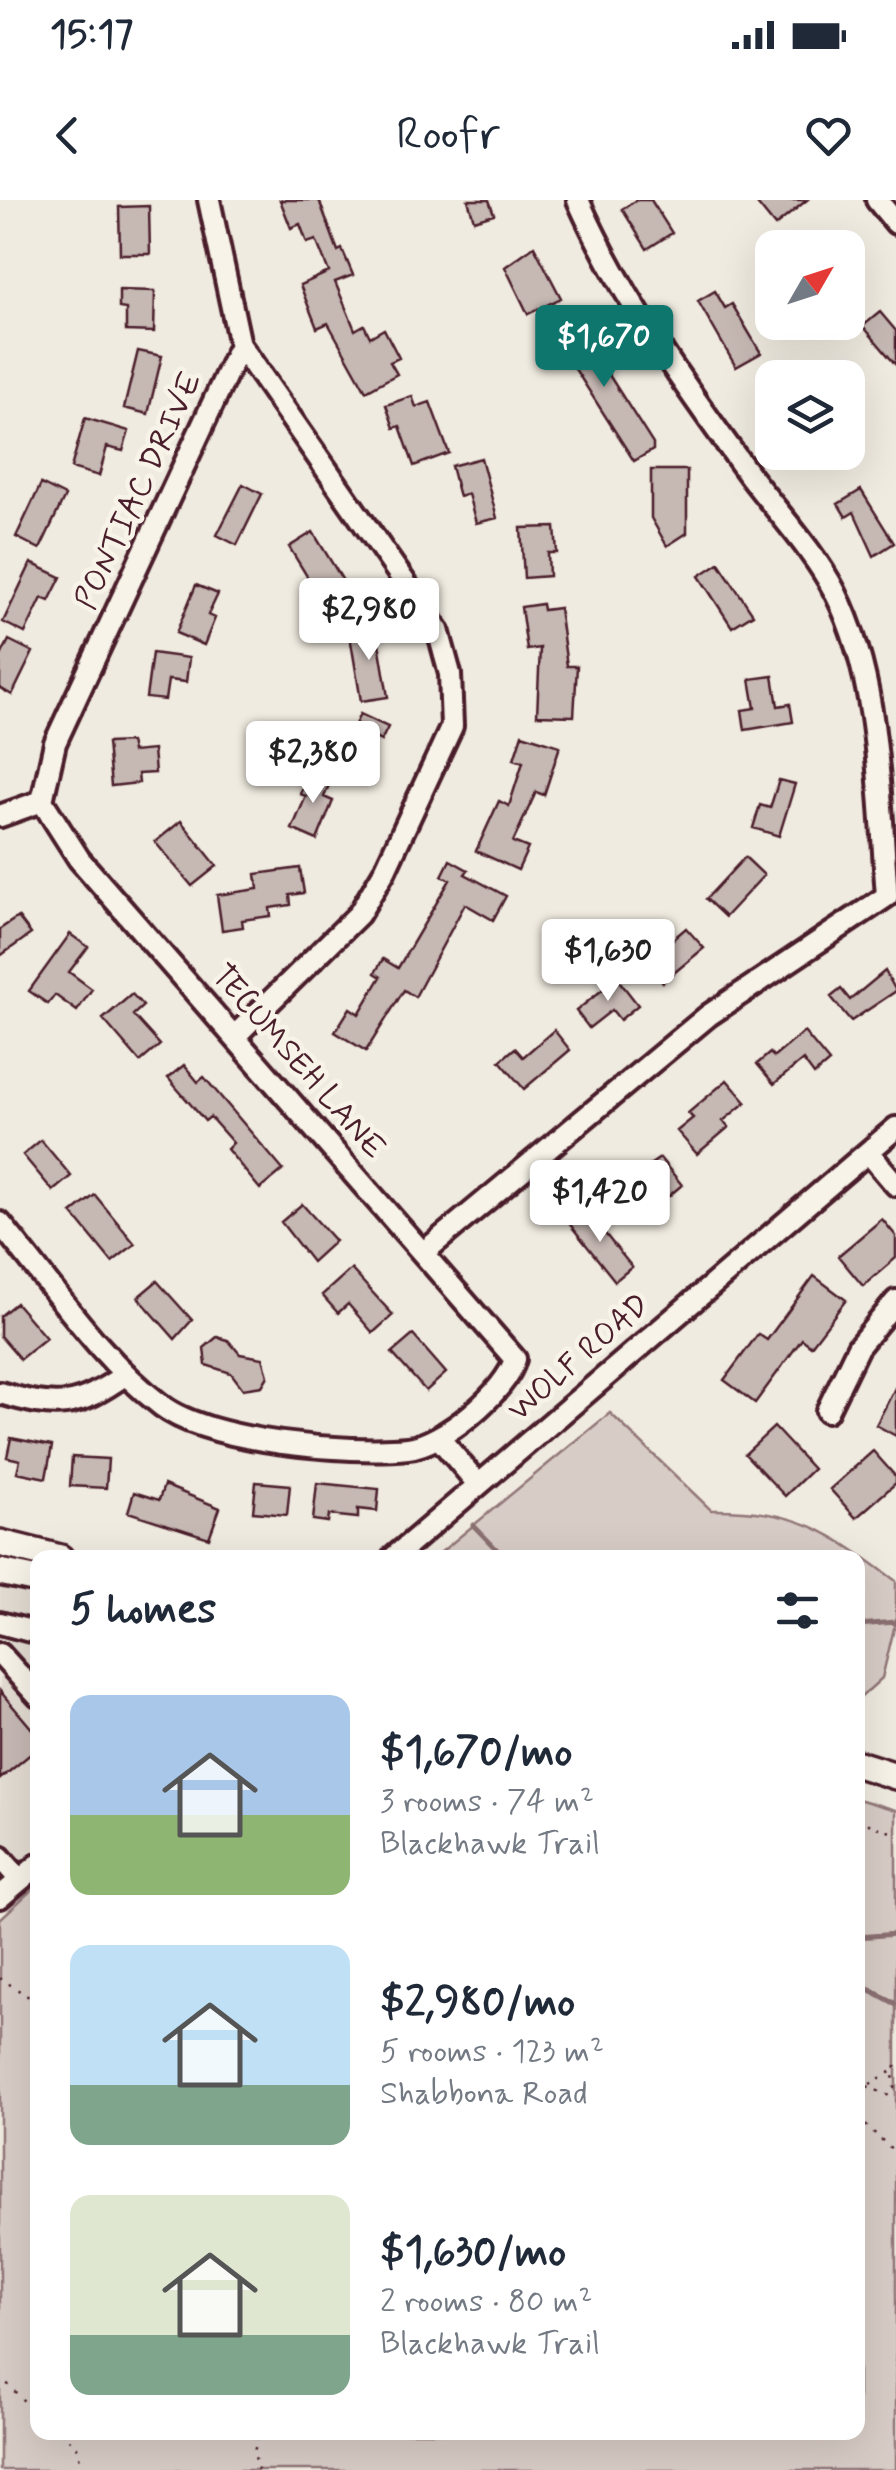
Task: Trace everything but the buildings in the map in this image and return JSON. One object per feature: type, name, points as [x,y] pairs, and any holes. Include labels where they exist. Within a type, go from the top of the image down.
[{"type":"main road","points":[[0,1543],[30,1550]]},
{"type":"main road","points":[[0,1572],[30,1578]]},
{"type":"main road","points":[[865,1766],[896,1776]]},
{"type":"street","name":"PONTIAC DRIVE","points":[[42,801],[55,743],[240,345],[208,200]]},
{"type":"street","points":[[424,1252],[708,1015],[891,902],[874,731],[854,640],[834,590],[711,422],[626,294],[606,262],[578,200]]},
{"type":"street","points":[[877,200],[896,222]]},
{"type":"street","points":[[235,1036],[358,914],[384,872],[452,726],[450,674],[438,630],[240,345]]},
{"type":"street","points":[[0,816],[42,801]]},
{"type":"street","name":"TECUMSEH LANE","points":[[42,801],[79,859],[516,1359],[511,1376],[439,1438]]},
{"type":"street","name":"WOLF ROAD","points":[[402,1550],[896,1128]]},
{"type":"street","points":[[868,1152],[896,1185]]},
{"type":"street","points":[[0,1224],[126,1374],[165,1409],[200,1425],[254,1439],[410,1448],[439,1438],[478,1484]]},
{"type":"street","points":[[827,1411],[858,1347],[896,1301]]},
{"type":"street","points":[[0,1394],[40,1404],[70,1406],[94,1396],[126,1374]]},
{"type":"street","points":[[0,1623],[30,1631]]},
{"type":"street","points":[[0,1654],[30,1687]]},
{"type":"street","points":[[0,1857],[20,1880]]},
{"type":"street","points":[[0,1898],[30,1872]]},
{"type":"path","points":[[865,1823],[896,1834]]},
{"type":"path","points":[[0,1978],[30,1998]]},
{"type":"path","points":[[867,2086],[895,2068]]},
{"type":"path","points":[[895,2068],[896,2092]]},
{"type":"path","points":[[867,2086],[896,2099]]},
{"type":"path","points":[[865,2125],[896,2154]]},
{"type":"path","points":[[0,2376],[30,2408]]},
{"type":"path","points":[[70,2440],[78,2448],[82,2470]]},
{"type":"path","points":[[258,2440],[254,2452],[258,2470]]},
{"type":"shaded area","points":[[610,1413],[711,1510],[790,1519],[811,1526],[852,1550],[444,1550]]},
{"type":"shaded area","points":[[865,1559],[896,1581],[896,1620],[882,1678],[865,1694]]},
{"type":"shaded area","points":[[0,1580],[30,1587],[30,1852],[0,1879]]},
{"type":"shaded area","points":[[865,1801],[896,1810],[896,2470],[0,2470],[0,1919],[30,1891],[30,2440],[865,2440]]},
{"type":"waterway","points":[[473,1525],[497,1550]]},
{"type":"waterway","points":[[865,1624],[896,1622]]},
{"type":"waterway","points":[[865,1936],[896,1934]]},
{"type":"waterway","points":[[865,1985],[896,2004]]}]
